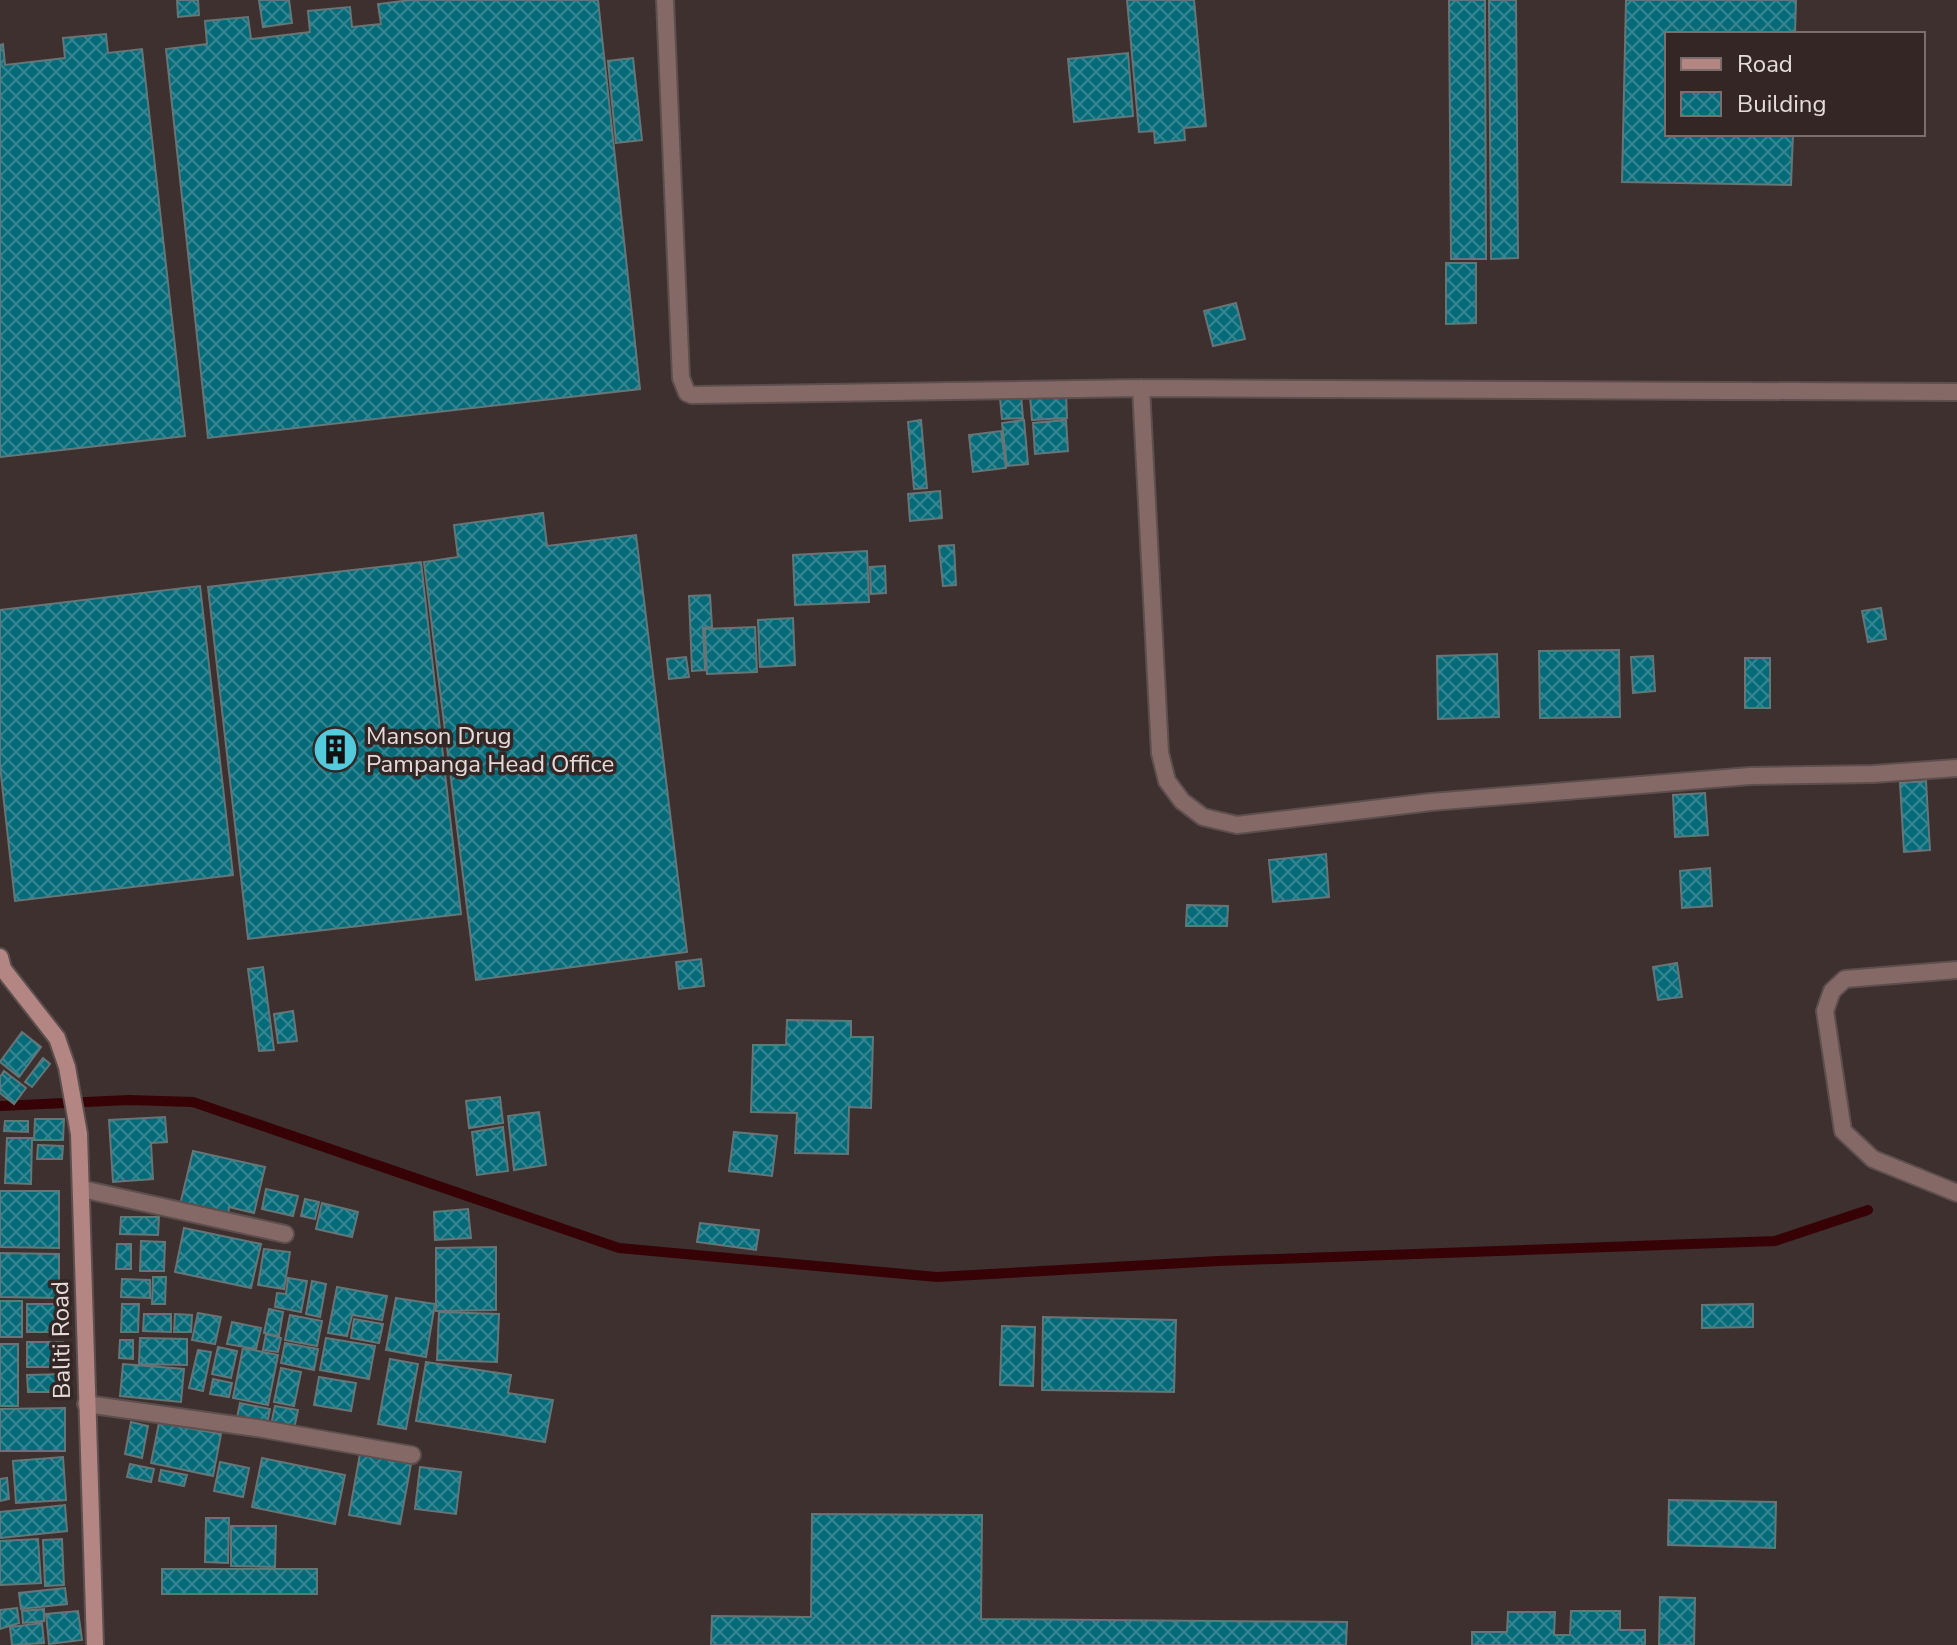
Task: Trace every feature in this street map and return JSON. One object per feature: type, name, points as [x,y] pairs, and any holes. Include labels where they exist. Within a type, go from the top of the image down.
[{"type":"main road","name":"Baliti Road","points":[[1,964],[57,1038],[67,1067],[79,1134],[95,1645]]},
{"type":"street","points":[[665,0],[681,378],[687,393],[1141,388],[1957,392]]},
{"type":"street","points":[[1141,388],[1160,753],[1167,781],[1182,801],[1203,817],[1237,825],[1431,802],[1750,776],[1957,768]]},
{"type":"street","points":[[1957,970],[1845,979],[1832,991],[1825,1011],[1843,1131],[1873,1159],[1957,1193]]},
{"type":"street","points":[[82,1189],[285,1234]]},
{"type":"street","points":[[86,1404],[412,1455]]},
{"type":"building","points":[[177,0],[198,0],[199,15],[178,17]]},
{"type":"building","points":[[259,0],[289,0],[292,23],[263,27]]},
{"type":"building","points":[[411,0],[598,0],[640,389],[208,438],[166,49],[207,44],[205,21],[248,17],[251,39],[310,32],[308,11],[350,7],[352,27],[381,24],[378,4]]},
{"type":"building","points":[[1127,0],[1194,0],[1206,126],[1184,128],[1185,140],[1155,143],[1154,131],[1139,132]]},
{"type":"building","points":[[1449,0],[1485,0],[1486,259],[1451,259]]},
{"type":"building","points":[[1489,0],[1516,0],[1518,258],[1491,259]]},
{"type":"building","points":[[1626,0],[1796,0],[1795,32],[1665,32],[1665,136],[1793,136],[1791,185],[1622,182]]},
{"type":"building","points":[[106,34],[108,53],[142,49],[185,436],[0,457],[0,45],[3,44],[5,65],[65,58],[63,38]]},
{"type":"building","points":[[1128,53],[1133,116],[1074,122],[1068,59]]},
{"type":"building","points":[[633,58],[642,140],[616,143],[608,61]]},
{"type":"building","points":[[1446,263],[1476,263],[1476,323],[1446,324]]},
{"type":"building","points":[[1236,303],[1245,339],[1213,346],[1204,311]]},
{"type":"building","points":[[1066,393],[1067,418],[1032,420],[1030,396]]},
{"type":"building","points":[[1021,395],[1023,418],[1002,419],[1000,398]]},
{"type":"building","points":[[921,420],[927,488],[914,489],[908,422]]},
{"type":"building","points":[[1024,420],[1028,464],[1007,466],[1002,423]]},
{"type":"building","points":[[1066,420],[1068,451],[1035,454],[1033,423]]},
{"type":"building","points":[[1001,431],[1006,468],[973,472],[969,435]]},
{"type":"building","points":[[940,491],[942,518],[910,521],[908,494]]},
{"type":"building","points":[[543,513],[547,546],[636,535],[687,952],[476,980],[424,562],[458,557],[454,525]]},
{"type":"building","points":[[954,545],[956,585],[943,586],[939,546]]},
{"type":"building","points":[[867,551],[869,602],[795,605],[793,555]]},
{"type":"building","name":"Manson Drug Pampanga Head Office","points":[[421,562],[461,914],[248,939],[208,587]]},
{"type":"building","points":[[885,566],[886,593],[871,594],[870,567]]},
{"type":"building","points":[[200,586],[233,875],[15,901],[0,766],[0,610]]},
{"type":"building","points":[[710,595],[712,627],[703,628],[705,670],[692,671],[689,596]]},
{"type":"building","points":[[1881,608],[1886,639],[1868,642],[1862,611]]},
{"type":"building","points":[[793,618],[795,665],[760,667],[758,620]]},
{"type":"building","points":[[755,627],[757,672],[707,674],[705,629]]},
{"type":"building","points":[[1619,650],[1620,717],[1540,718],[1539,651]]},
{"type":"building","points":[[1497,654],[1499,717],[1438,719],[1437,656]]},
{"type":"building","points":[[1653,656],[1655,691],[1633,693],[1631,657]]},
{"type":"building","points":[[686,657],[689,677],[669,679],[667,659]]},
{"type":"building","points":[[1745,658],[1770,658],[1770,708],[1745,708]]},
{"type":"building","points":[[1926,781],[1930,850],[1904,852],[1900,783]]},
{"type":"building","points":[[1705,793],[1708,835],[1675,837],[1673,795]]},
{"type":"building","points":[[1326,854],[1329,897],[1273,902],[1269,860]]},
{"type":"building","points":[[1710,868],[1712,906],[1682,908],[1680,871]]},
{"type":"building","points":[[1187,905],[1228,906],[1227,926],[1186,926]]},
{"type":"building","points":[[701,959],[704,986],[679,989],[676,962]]},
{"type":"building","points":[[1677,963],[1682,997],[1658,1000],[1653,967]]},
{"type":"building","points":[[263,967],[274,1050],[259,1051],[248,969]]},
{"type":"building","points":[[293,1011],[297,1041],[278,1043],[274,1014]]},
{"type":"building","points":[[787,1020],[851,1021],[851,1037],[873,1037],[871,1108],[849,1107],[848,1154],[795,1153],[797,1113],[751,1112],[753,1045],[786,1045]]},
{"type":"building","points":[[22,1032],[41,1047],[19,1077],[0,1062]]},
{"type":"building","points":[[43,1058],[50,1064],[32,1087],[25,1082]]},
{"type":"building","points":[[4,1071],[26,1088],[14,1104],[0,1093],[0,1077]]},
{"type":"building","points":[[500,1097],[503,1123],[469,1128],[466,1101]]},
{"type":"building","points":[[539,1112],[546,1165],[514,1170],[508,1116]]},
{"type":"building","points":[[165,1117],[167,1142],[151,1143],[153,1179],[113,1182],[109,1120]]},
{"type":"building","points":[[35,1119],[64,1119],[63,1140],[34,1140]]},
{"type":"building","points":[[5,1121],[28,1121],[28,1132],[4,1131]]},
{"type":"building","points":[[503,1127],[508,1171],[477,1175],[472,1132]]},
{"type":"building","points":[[734,1132],[777,1136],[772,1176],[729,1171]]},
{"type":"building","points":[[7,1138],[32,1138],[31,1184],[5,1183]]},
{"type":"building","points":[[38,1145],[63,1146],[62,1159],[37,1159]]},
{"type":"building","points":[[193,1151],[265,1167],[254,1213],[229,1207],[228,1216],[180,1205]]},
{"type":"building","points":[[266,1189],[298,1196],[293,1216],[262,1209]]},
{"type":"building","points":[[0,1191],[59,1191],[59,1248],[0,1247]]},
{"type":"building","points":[[305,1199],[319,1202],[315,1219],[301,1216]]},
{"type":"building","points":[[322,1203],[358,1212],[352,1237],[316,1229]]},
{"type":"building","points":[[468,1209],[471,1238],[435,1240],[434,1212]]},
{"type":"building","points":[[121,1217],[159,1217],[158,1235],[120,1234]]},
{"type":"building","points":[[700,1223],[759,1230],[756,1250],[697,1242]]},
{"type":"building","points":[[184,1228],[261,1244],[251,1288],[175,1272]]},
{"type":"building","points":[[141,1241],[165,1242],[164,1271],[140,1271]]},
{"type":"building","points":[[117,1244],[131,1244],[131,1269],[116,1269]]},
{"type":"building","points":[[496,1247],[496,1310],[436,1311],[436,1248]]},
{"type":"building","points":[[264,1249],[290,1252],[284,1289],[258,1285]]},
{"type":"building","points":[[0,1253],[59,1254],[59,1298],[0,1297]]},
{"type":"building","points":[[153,1277],[166,1277],[165,1304],[152,1304]]},
{"type":"building","points":[[288,1278],[307,1281],[301,1312],[275,1307],[277,1293],[286,1294]]},
{"type":"building","points":[[122,1279],[150,1280],[150,1298],[121,1297]]},
{"type":"building","points":[[312,1281],[326,1284],[320,1317],[306,1314]]},
{"type":"building","points":[[337,1287],[387,1296],[382,1320],[352,1315],[347,1336],[328,1333]]},
{"type":"building","points":[[396,1298],[435,1304],[426,1357],[386,1350]]},
{"type":"building","points":[[0,1301],[22,1301],[22,1337],[0,1337]]},
{"type":"building","points":[[27,1304],[66,1304],[66,1332],[27,1332]]},
{"type":"building","points":[[122,1304],[139,1304],[138,1332],[121,1332]]},
{"type":"building","points":[[1753,1304],[1753,1327],[1702,1328],[1702,1305]]},
{"type":"building","points":[[269,1309],[283,1312],[279,1336],[264,1333]]},
{"type":"building","points":[[439,1312],[499,1314],[497,1362],[437,1360]]},
{"type":"building","points":[[198,1313],[221,1317],[215,1344],[192,1340]]},
{"type":"building","points":[[144,1314],[171,1314],[171,1332],[143,1331]]},
{"type":"building","points":[[175,1314],[192,1315],[191,1332],[174,1332]]},
{"type":"building","points":[[290,1315],[322,1321],[317,1346],[285,1340]]},
{"type":"building","points":[[1043,1317],[1176,1320],[1174,1392],[1042,1390]]},
{"type":"building","points":[[354,1319],[383,1324],[379,1343],[351,1338]]},
{"type":"building","points":[[232,1322],[261,1328],[256,1349],[227,1344]]},
{"type":"building","points":[[1002,1326],[1035,1327],[1033,1386],[1000,1385]]},
{"type":"building","points":[[266,1334],[281,1338],[278,1352],[263,1350]]},
{"type":"building","points":[[140,1338],[187,1339],[187,1365],[139,1364]]},
{"type":"building","points":[[326,1338],[375,1346],[369,1379],[320,1370]]},
{"type":"building","points":[[120,1340],[133,1340],[133,1359],[119,1358]]},
{"type":"building","points":[[27,1342],[63,1342],[63,1367],[27,1367]]},
{"type":"building","points":[[285,1343],[318,1349],[314,1370],[281,1363]]},
{"type":"building","points":[[0,1344],[18,1344],[18,1406],[0,1406]]},
{"type":"building","points":[[218,1347],[237,1351],[231,1378],[212,1374]]},
{"type":"building","points":[[243,1348],[278,1355],[268,1405],[233,1398]]},
{"type":"building","points":[[198,1350],[211,1352],[203,1391],[189,1388]]},
{"type":"building","points":[[390,1359],[418,1364],[406,1429],[378,1424]]},
{"type":"building","points":[[426,1362],[511,1375],[508,1393],[553,1400],[545,1442],[416,1421]]},
{"type":"building","points":[[123,1364],[184,1369],[181,1402],[120,1396]]},
{"type":"building","points":[[281,1368],[301,1372],[294,1406],[274,1402]]},
{"type":"building","points":[[65,1374],[64,1392],[28,1392],[27,1375]]},
{"type":"building","points":[[319,1377],[356,1383],[351,1411],[314,1405]]},
{"type":"building","points":[[213,1379],[232,1383],[229,1397],[210,1394]]},
{"type":"building","points":[[240,1403],[270,1409],[267,1424],[237,1418]]},
{"type":"building","points":[[275,1406],[298,1410],[294,1429],[271,1425]]},
{"type":"building","points":[[65,1408],[65,1451],[0,1451],[0,1409]]},
{"type":"building","points":[[131,1422],[148,1426],[142,1458],[125,1454]]},
{"type":"building","points":[[159,1423],[221,1434],[213,1476],[151,1463]]},
{"type":"building","points":[[360,1454],[411,1464],[400,1524],[349,1515]]},
{"type":"building","points":[[63,1457],[66,1500],[16,1503],[13,1461]]},
{"type":"building","points":[[262,1458],[345,1475],[335,1524],[252,1507]]},
{"type":"building","points":[[220,1462],[249,1468],[243,1497],[214,1491]]},
{"type":"building","points":[[130,1464],[154,1469],[151,1482],[127,1477]]},
{"type":"building","points":[[420,1467],[461,1472],[456,1514],[415,1509]]},
{"type":"building","points":[[161,1470],[187,1475],[184,1486],[159,1481]]},
{"type":"building","points":[[7,1478],[9,1499],[0,1501],[0,1479]]},
{"type":"building","points":[[1669,1500],[1776,1502],[1775,1548],[1668,1545]]},
{"type":"building","points":[[65,1505],[67,1531],[0,1538],[0,1512]]},
{"type":"building","points":[[812,1514],[982,1515],[981,1619],[1347,1622],[1346,1645],[711,1645],[712,1616],[811,1617]]},
{"type":"building","points":[[206,1518],[229,1518],[228,1563],[205,1562]]},
{"type":"building","points":[[231,1526],[276,1526],[275,1567],[231,1566]]},
{"type":"building","points":[[38,1539],[41,1583],[0,1585],[0,1541]]},
{"type":"building","points":[[62,1539],[64,1585],[45,1586],[43,1540]]},
{"type":"building","points":[[162,1569],[317,1569],[317,1594],[162,1594]]},
{"type":"building","points":[[65,1588],[67,1604],[21,1609],[19,1593]]},
{"type":"building","points":[[1660,1597],[1695,1598],[1694,1645],[1659,1645]]},
{"type":"building","points":[[17,1608],[19,1623],[0,1629],[0,1610]]},
{"type":"building","points":[[44,1609],[44,1621],[23,1623],[22,1611]]},
{"type":"building","points":[[78,1611],[82,1640],[49,1644],[46,1614]]},
{"type":"building","points":[[1571,1611],[1620,1611],[1620,1630],[1645,1630],[1645,1645],[1472,1645],[1472,1632],[1507,1632],[1508,1612],[1555,1612],[1554,1635],[1570,1635]]},
{"type":"building","points":[[42,1623],[44,1643],[12,1645],[10,1627]]},
{"type":"waterway","points":[[0,1106],[129,1100],[193,1102],[619,1248],[937,1277],[1218,1261],[1775,1241],[1868,1210]]},
{"type":"place","name":"Manson Drug Pampanga Head Office","points":[[335,750]]}]
